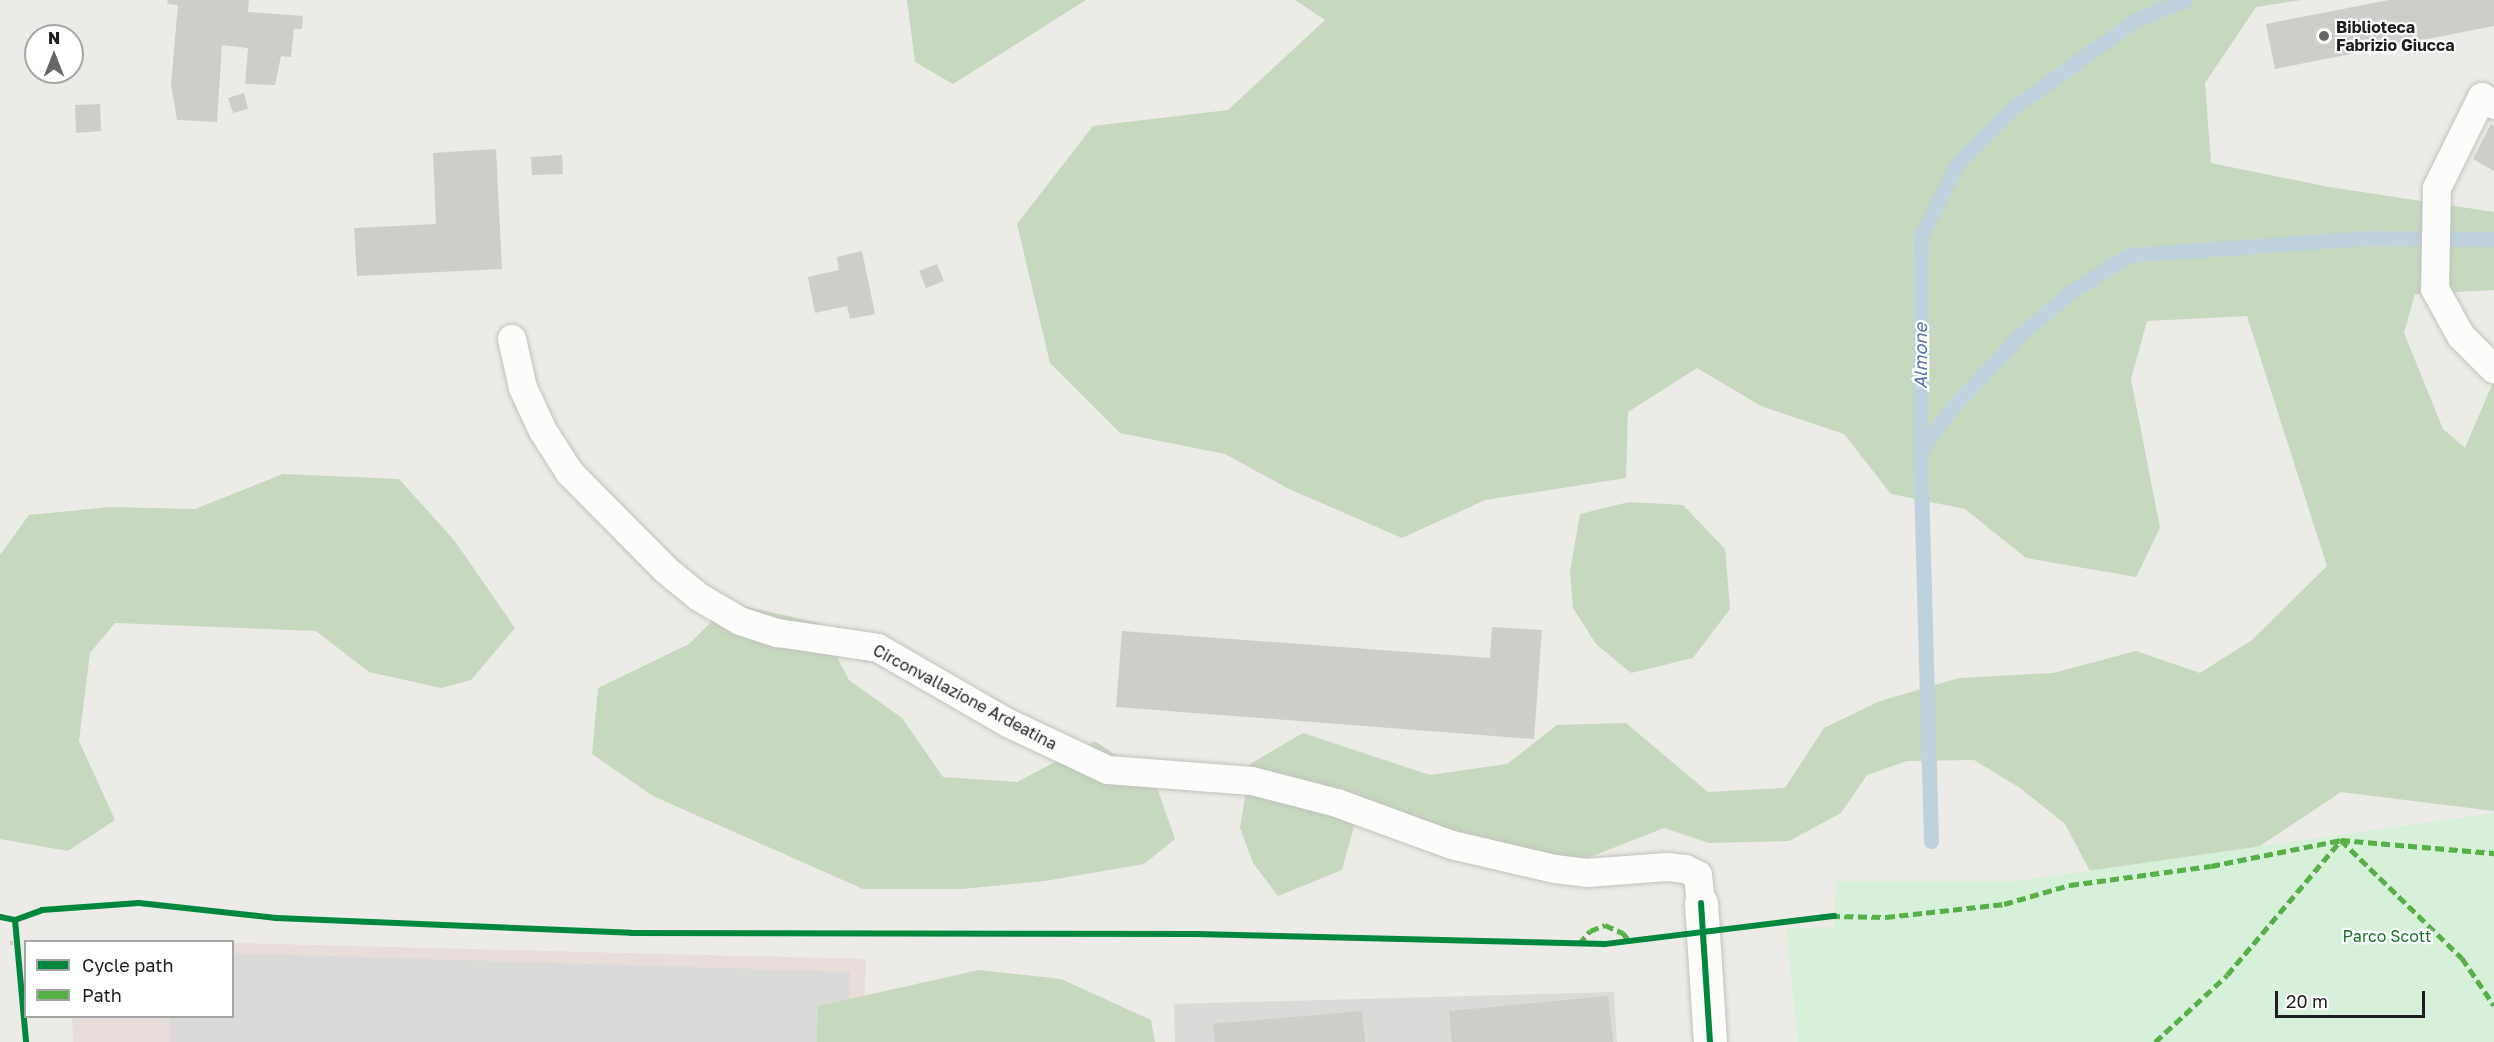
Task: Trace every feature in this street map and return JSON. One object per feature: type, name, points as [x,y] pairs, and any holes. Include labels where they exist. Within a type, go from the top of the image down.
[{"type":"street","points":[[1701,903],[1710,1042]]},
{"type":"lane","points":[[2494,105],[2482,97],[2437,188],[2435,289],[2461,336],[2494,369]]},
{"type":"lane","name":"Circonvallazione Ardeatina","points":[[512,339],[523,388],[543,431],[570,473],[666,570],[699,597],[740,621],[778,633],[878,648],[1008,723],[1108,770],[1252,781],[1337,803],[1452,845],[1555,869],[1587,873],[1667,867],[1685,869],[1698,875],[1701,903]]},
{"type":"path","points":[[17,931],[19,954]]},
{"type":"path","points":[[10,943],[18,942]]},
{"type":"shaded area","points":[[234,943],[866,959],[863,1042],[73,1042],[72,1018],[234,1018]]},
{"type":"shaded area","points":[[234,953],[850,972],[848,1042],[169,1042],[169,1018],[234,1018]]},
{"type":"shaded area","points":[[1614,992],[1617,1042],[1175,1042],[1174,1004]]},
{"type":"green space","points":[[907,0],[1086,0],[953,84],[915,62]]},
{"type":"green space","points":[[1295,0],[2301,0],[2256,7],[2205,83],[2211,163],[2329,187],[2494,212],[2494,290],[2415,294],[2404,333],[2443,429],[2465,448],[2494,380],[2494,811],[2341,792],[2230,866],[2090,871],[2065,824],[2020,788],[1974,760],[1907,761],[1867,775],[1841,813],[1789,841],[1709,843],[1664,828],[1562,868],[1356,819],[1342,870],[1278,896],[1253,863],[1240,828],[1250,764],[1303,733],[1430,775],[1507,764],[1557,725],[1626,723],[1708,792],[1785,788],[1824,728],[1880,701],[1959,678],[2053,673],[2136,651],[2200,673],[2252,640],[2327,566],[2247,316],[2147,321],[2131,379],[2160,528],[2136,577],[2026,558],[1965,509],[1891,494],[1844,434],[1761,406],[1697,368],[1628,412],[1626,478],[1485,500],[1402,538],[1289,489],[1225,454],[1120,433],[1050,363],[1017,224],[1093,126],[1228,110],[1325,20]]},
{"type":"green space","points":[[283,474],[399,479],[454,540],[515,628],[471,680],[441,688],[369,672],[316,631],[115,623],[90,653],[79,741],[115,820],[68,851],[0,839],[0,555],[29,515],[110,507],[195,509]]},
{"type":"green space","points":[[1629,502],[1683,505],[1725,549],[1730,609],[1693,658],[1631,673],[1596,644],[1573,608],[1570,572],[1580,514]]},
{"type":"green space","points":[[730,603],[819,623],[849,680],[902,718],[943,777],[1017,782],[1095,741],[1155,782],[1175,839],[1144,864],[1045,881],[962,889],[863,889],[653,796],[592,754],[598,688],[689,644]]},
{"type":"green space","name":"Parco Scott","points":[[2494,813],[2494,1042],[1798,1042],[1786,929],[1834,927],[1836,881],[2017,881]]},
{"type":"green space","points":[[979,970],[1061,979],[1151,1020],[1155,1042],[817,1042],[818,1006]]},
{"type":"building","points":[[168,0],[249,0],[248,12],[303,16],[302,29],[294,29],[291,57],[281,56],[275,85],[245,84],[248,48],[222,45],[217,122],[177,120],[171,84],[178,5],[167,4]]},
{"type":"building","points":[[2389,0],[2494,0],[2494,26],[2275,69],[2266,24]]},
{"type":"building","points":[[244,93],[248,109],[233,113],[228,98]]},
{"type":"building","points":[[100,104],[101,131],[76,133],[75,105]]},
{"type":"building","points":[[2491,124],[2494,126],[2494,171],[2473,159]]},
{"type":"building","points":[[496,149],[502,269],[357,276],[354,228],[436,224],[433,153]]},
{"type":"building","points":[[562,155],[563,174],[532,175],[531,157]]},
{"type":"building","points":[[862,251],[875,314],[850,319],[847,306],[815,313],[808,277],[839,270],[837,257]]},
{"type":"building","points":[[937,264],[944,281],[926,288],[919,271]]},
{"type":"building","points":[[1492,627],[1542,630],[1534,739],[1116,707],[1122,631],[1490,658]]},
{"type":"building","points":[[1608,996],[1613,1042],[1452,1042],[1449,1011]]},
{"type":"building","points":[[1362,1011],[1365,1042],[1215,1042],[1213,1024]]},
{"type":"waterway","name":"Almone","points":[[1931,841],[1920,451],[1921,236],[1957,164],[2014,107],[2137,19],[2185,0]]},
{"type":"waterway","points":[[1920,451],[1951,409],[2019,336],[2073,290],[2130,255],[2369,238],[2494,239]]},
{"type":"marked path","points":[[1831,916],[1886,917],[2004,904],[2070,885],[2211,866],[2341,840],[2494,853]]},
{"type":"marked path","points":[[2155,1042],[2227,975],[2341,840],[2462,958],[2494,1005]]},
{"type":"marked path","points":[[1579,944],[1590,931],[1605,925],[1623,933],[1631,943]]},
{"type":"cycle path","points":[[15,920],[42,910],[139,903],[276,918],[631,933],[1196,934],[1605,944],[1834,916]]},
{"type":"cycle path","points":[[1701,903],[1710,1042]]},
{"type":"cycle path","points":[[0,917],[15,920],[26,1042]]},
{"type":"place","name":"Biblioteca Fabrizio Giucca","points":[[2324,36]]}]
